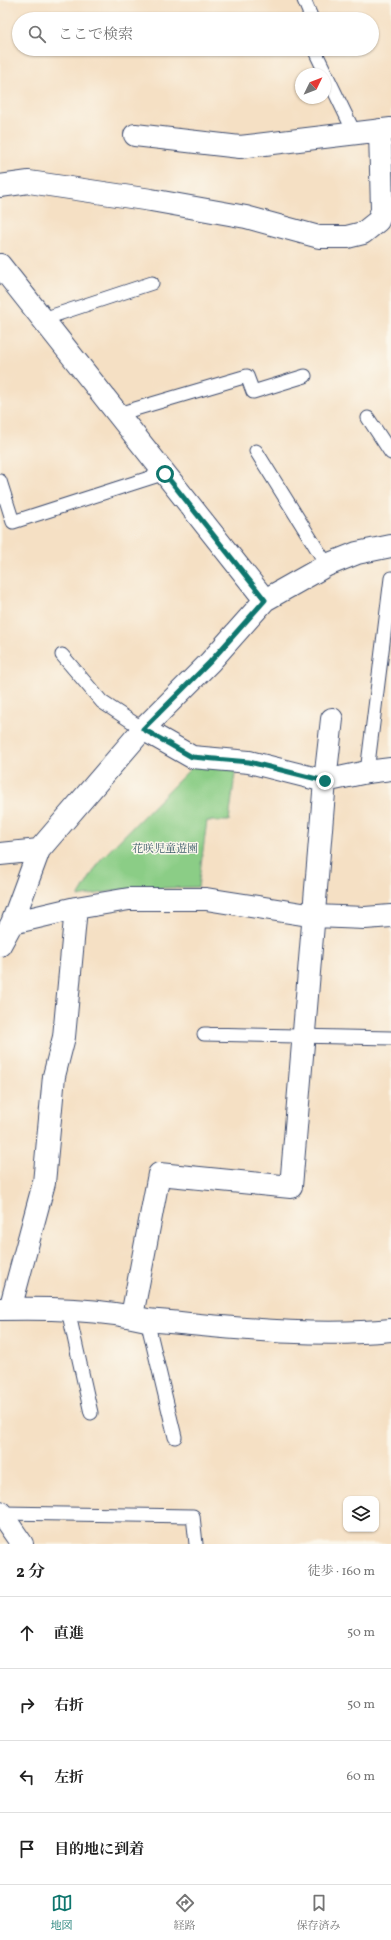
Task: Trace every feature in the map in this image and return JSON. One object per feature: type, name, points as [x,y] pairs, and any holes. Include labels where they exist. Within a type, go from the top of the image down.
[{"type":"street","points":[[0,186],[29,182],[150,200],[246,217],[319,237],[347,238],[364,233],[378,221],[382,210],[385,129],[240,147],[135,134]]},
{"type":"street","points":[[0,265],[265,600]]},
{"type":"street","points":[[0,945],[12,923],[39,850],[143,729],[210,662],[265,600],[327,565],[357,553],[391,546]]},
{"type":"street","points":[[140,1318],[159,1174],[291,1187],[303,1037],[315,916],[325,781],[332,718]]},
{"type":"street","points":[[143,729],[192,757],[249,762],[325,781],[367,772],[391,769]]},
{"type":"street","points":[[0,854],[39,850]]},
{"type":"street","points":[[12,923],[76,908],[129,899],[206,899],[315,916],[365,918],[391,916]]},
{"type":"street","points":[[76,908],[64,1037],[54,1076],[44,1183],[5,1309],[68,1310],[269,1331],[352,1334],[391,1330]]},
{"type":"street","points":[[0,1512],[22,1544]]},
{"type":"lane","points":[[304,0],[309,12]]},
{"type":"lane","points":[[317,56],[354,132]]},
{"type":"lane","points":[[43,319],[152,283]]},
{"type":"lane","points":[[118,414],[247,376],[253,392],[305,376]]},
{"type":"lane","points":[[368,418],[391,453]]},
{"type":"lane","points":[[256,450],[327,565]]},
{"type":"lane","points":[[0,481],[13,522],[165,474]]},
{"type":"lane","points":[[367,772],[391,578]]},
{"type":"lane","points":[[62,655],[102,702],[143,729]]},
{"type":"lane","points":[[208,1034],[204,1034],[391,1038]]},
{"type":"lane","points":[[68,1310],[91,1413]]},
{"type":"lane","points":[[140,1318],[175,1437]]},
{"type":"lane","points":[[0,1512],[193,1516],[196,1544]]},
{"type":"green space","name":"花咲児童遊園","points":[[195,764],[236,766],[229,821],[207,821],[198,887],[126,889],[78,897],[101,859]]},
{"type":"route","points":[[165,474],[265,600],[210,662],[143,729],[192,757],[249,762],[325,781]]}]
